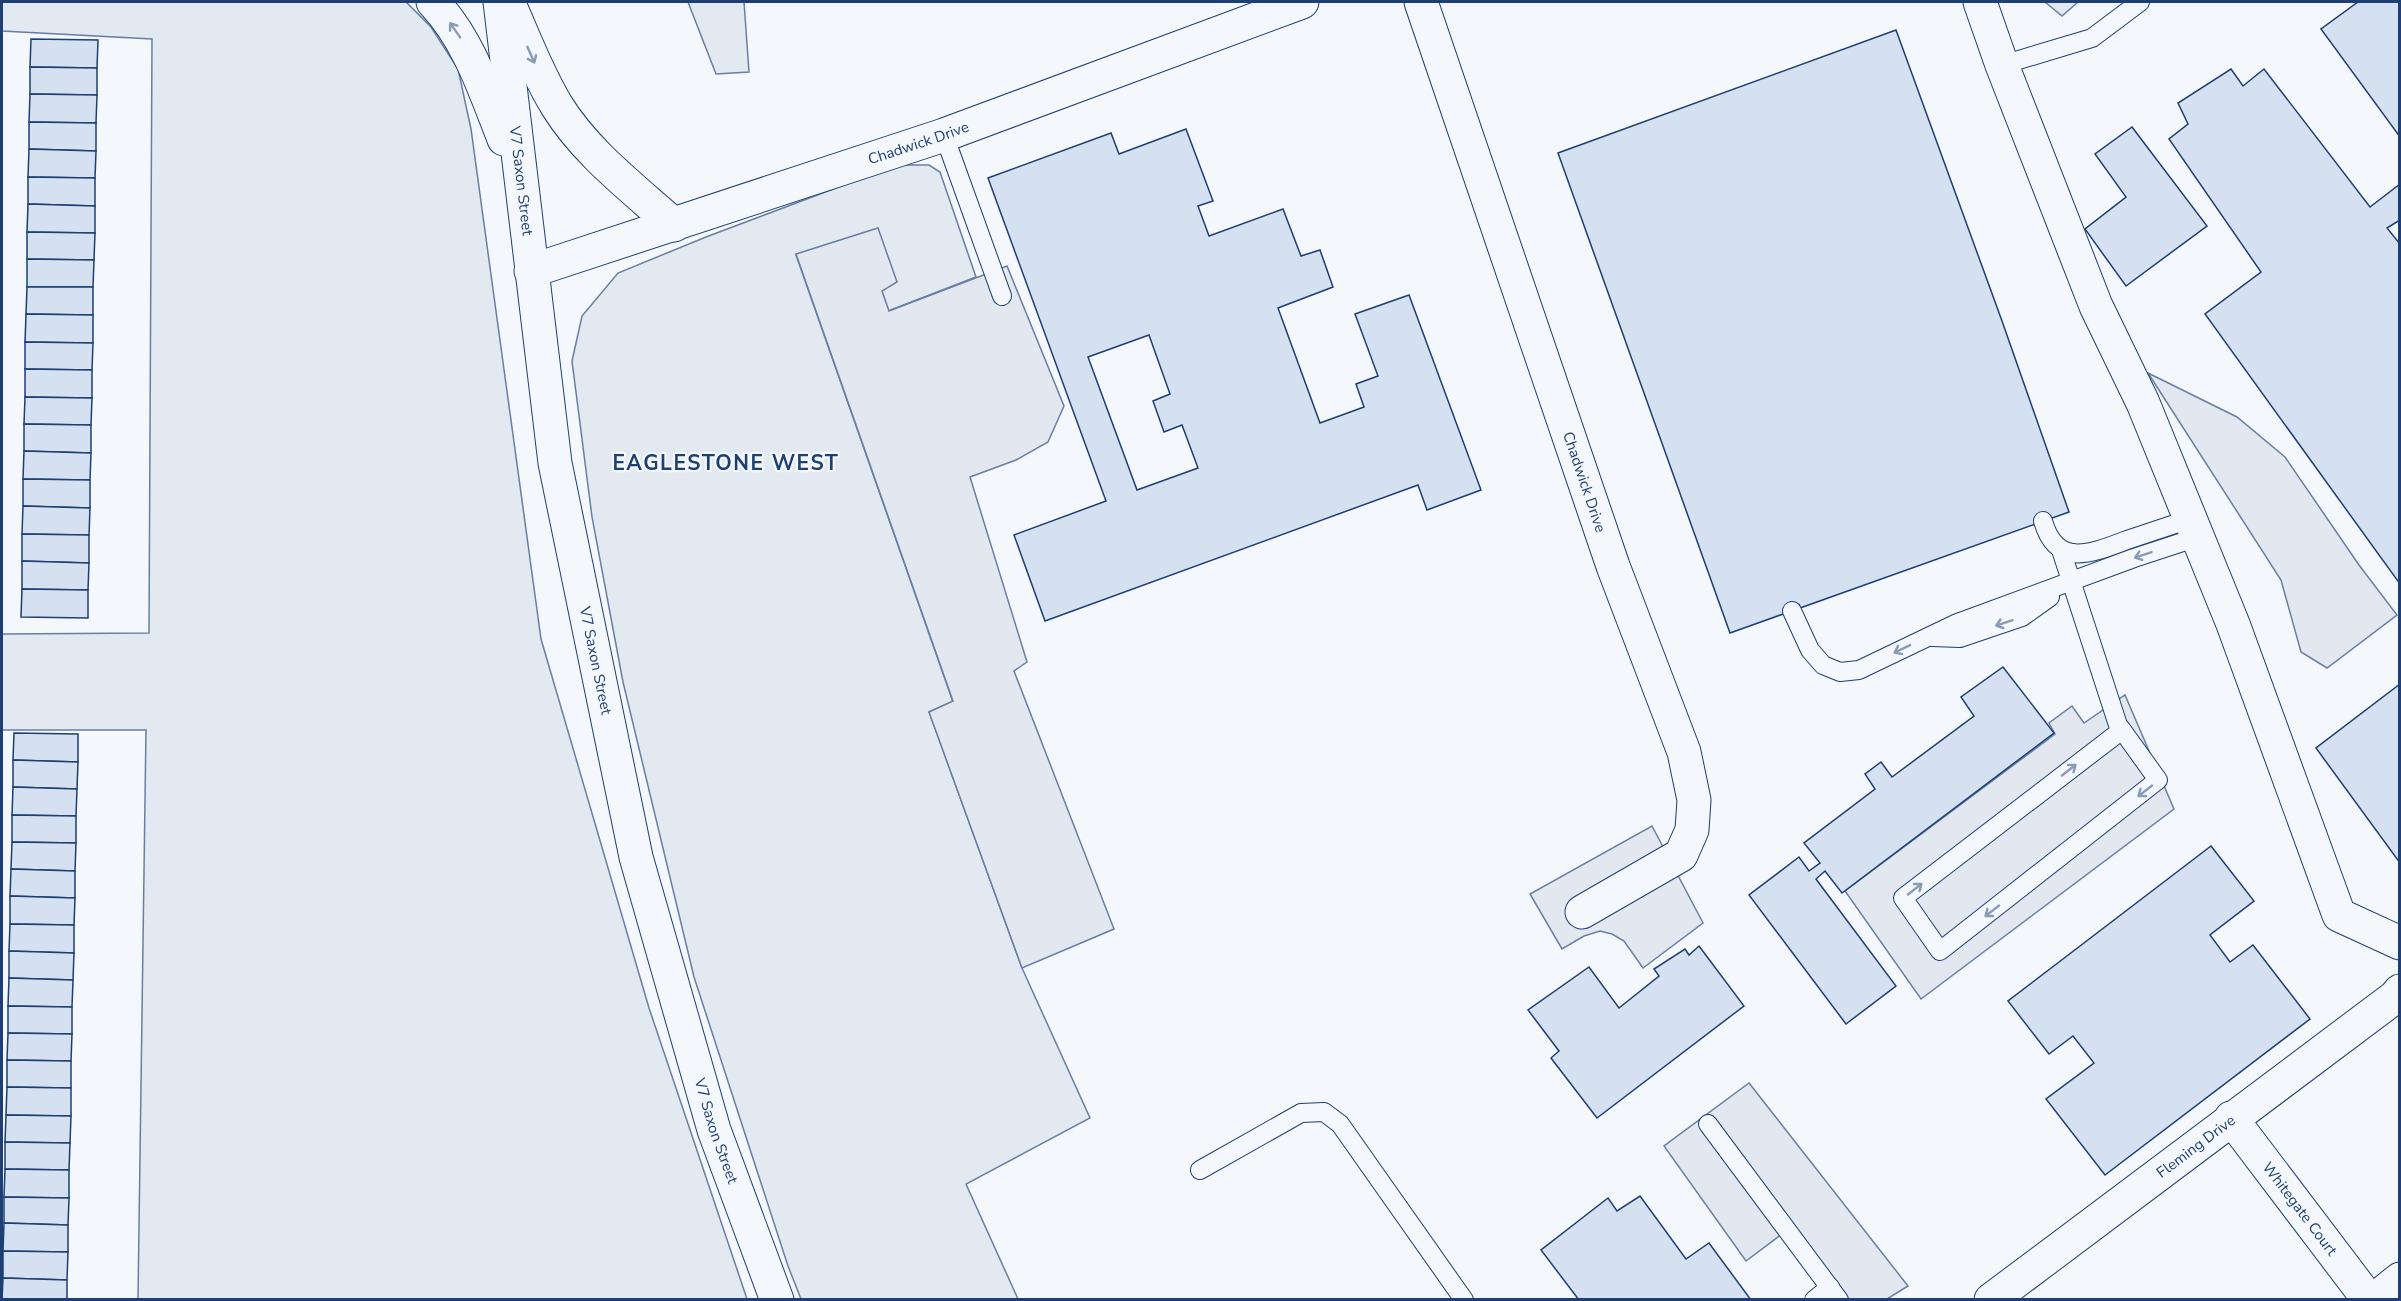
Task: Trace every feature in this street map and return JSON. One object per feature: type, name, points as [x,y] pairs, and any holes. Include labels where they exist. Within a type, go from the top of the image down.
[{"type":"street","points":[[433,2],[458,33],[481,81],[520,179]]},
{"type":"street","name":"V7 Saxon Street","points":[[500,2],[555,463],[636,857],[714,1130],[777,1299]]},
{"type":"street","points":[[508,2],[540,76],[558,108],[592,149],[674,225]]},
{"type":"street","name":"Chadwick Drive","points":[[531,272],[944,135],[1302,2]]},
{"type":"street","name":"Chadwick Drive","points":[[1421,2],[1610,556],[1684,752],[1694,800],[1692,830],[1681,855],[1582,912]]},
{"type":"street","points":[[1980,2],[2002,65],[2096,306],[2143,403],[2233,624],[2339,915],[2400,943]]},
{"type":"street","name":"Fleming Drive","points":[[1990,1299],[2395,998],[2400,991]]},
{"type":"street","name":"Whitegate Court","points":[[2231,1118],[2369,1299]]},
{"type":"street","points":[[2374,1299],[2400,1279]]},
{"type":"lane","points":[[2002,65],[2092,39],[2140,2]]},
{"type":"lane","points":[[944,135],[1002,296]]},
{"type":"lane","points":[[2043,521],[2047,537],[2061,550],[2118,725],[2122,730],[2158,780],[1940,951],[1903,898],[2122,730]]},
{"type":"lane","points":[[2061,550],[2081,555],[2194,528]]},
{"type":"lane","points":[[1792,611],[1810,650],[1823,665],[1840,672],[1859,670],[1926,637],[2072,582],[2194,528]]},
{"type":"lane","points":[[1200,1170],[1301,1113],[1324,1112],[1340,1124],[1464,1299]]},
{"type":"lane","points":[[1708,1124],[1835,1293],[1814,1299]]},
{"type":"shaded area","points":[[2,2],[406,2],[431,27],[458,69],[471,129],[541,639],[649,1008],[747,1299],[138,1299],[146,730],[2,730],[2,634],[149,633],[152,39],[2,31]]},
{"type":"shaded area","points":[[688,2],[744,2],[749,72],[716,74]]},
{"type":"shaded area","points":[[2045,2],[2078,2],[2062,16]]},
{"type":"shaded area","points":[[897,165],[929,165],[940,172],[976,277],[888,311],[882,291],[796,255],[953,702],[929,712],[1022,968],[1090,1118],[966,1184],[1018,1299],[801,1299],[788,1266],[694,977],[623,682],[592,517],[572,361],[582,316],[618,273],[706,237]]},
{"type":"shaded area","points":[[878,228],[897,282],[882,291],[889,311],[1007,266],[1064,406],[1048,442],[1016,460],[970,477],[1027,662],[1014,671],[1114,929],[1022,968],[929,712],[953,701],[796,254]]},
{"type":"shaded area","points":[[2148,373],[2237,417],[2285,457],[2359,565],[2397,615],[2327,668],[2301,652],[2281,580]]},
{"type":"shaded area","points":[[2125,695],[2174,809],[1921,999],[1845,891],[2055,734],[2049,723],[2072,706],[2084,723]]},
{"type":"shaded area","points":[[1652,826],[1703,923],[1643,968],[1624,941],[1612,934],[1600,931],[1584,936],[1562,949],[1530,894]]},
{"type":"shaded area","points":[[1749,1083],[1908,1286],[1887,1299],[1842,1299],[1790,1228],[1746,1261],[1664,1146]]},
{"type":"building","points":[[2358,2],[2400,2],[2400,137],[2321,29]]},
{"type":"building","points":[[1896,30],[2069,512],[1730,633],[1558,153]]},
{"type":"building","points":[[31,39],[98,40],[97,68],[30,67]]},
{"type":"building","points":[[30,67],[97,68],[97,95],[30,94]]},
{"type":"building","points":[[2231,69],[2243,86],[2264,69],[2370,207],[2400,184],[2400,220],[2387,228],[2400,244],[2400,584],[2205,314],[2261,272],[2169,139],[2188,124],[2178,103]]},
{"type":"building","points":[[30,94],[97,95],[96,123],[29,122]]},
{"type":"building","points":[[29,122],[96,123],[96,151],[29,149]]},
{"type":"building","points":[[2132,127],[2207,226],[2126,286],[2085,229],[2126,197],[2095,154]]},
{"type":"building","points":[[1186,129],[1213,201],[1198,206],[1209,236],[1283,209],[1301,256],[1320,250],[1333,287],[1278,308],[1320,423],[1364,407],[1356,384],[1378,376],[1355,314],[1409,295],[1481,490],[1427,510],[1418,485],[1045,621],[1014,535],[1106,501],[988,178],[1111,133],[1119,154]],"holes":[[[1149,335],[1170,394],[1153,401],[1164,432],[1182,425],[1198,468],[1137,490],[1088,357]]]},
{"type":"building","points":[[29,149],[96,151],[95,178],[28,177]]},
{"type":"building","points":[[28,177],[95,178],[95,206],[28,204]]},
{"type":"building","points":[[28,204],[95,206],[95,233],[27,232]]},
{"type":"building","points":[[27,232],[95,233],[94,260],[27,259]]},
{"type":"building","points":[[27,259],[94,260],[93,287],[27,287]]},
{"type":"building","points":[[27,287],[93,287],[93,315],[26,314]]},
{"type":"building","points":[[26,314],[93,315],[93,343],[25,342]]},
{"type":"building","points":[[25,342],[93,343],[92,370],[25,369]]},
{"type":"building","points":[[25,369],[92,370],[92,398],[25,397]]},
{"type":"building","points":[[25,397],[92,398],[91,425],[24,424]]},
{"type":"building","points":[[24,424],[91,425],[91,453],[24,451]]},
{"type":"building","points":[[24,451],[91,453],[90,480],[23,479]]},
{"type":"building","points":[[23,479],[90,480],[90,508],[23,506]]},
{"type":"building","points":[[23,506],[90,508],[89,535],[22,534]]},
{"type":"building","points":[[22,534],[89,535],[89,563],[22,561]]},
{"type":"building","points":[[22,561],[89,563],[88,590],[22,589]]},
{"type":"building","points":[[22,589],[88,590],[88,618],[21,617]]},
{"type":"building","points":[[2003,667],[2054,733],[1842,893],[1825,871],[1816,879],[1896,986],[1846,1024],[1749,895],[1799,857],[1809,871],[1820,863],[1804,843],[1875,789],[1865,774],[1881,762],[1892,777],[1974,716],[1961,697]]},
{"type":"building","points":[[2400,684],[2400,863],[2316,748]]},
{"type":"building","points":[[14,733],[78,734],[78,762],[13,760]]},
{"type":"building","points":[[13,760],[78,762],[77,789],[13,787]]},
{"type":"building","points":[[13,787],[77,789],[76,816],[12,815]]},
{"type":"building","points":[[12,815],[76,816],[76,843],[12,842]]},
{"type":"building","points":[[12,842],[76,843],[75,871],[11,869]]},
{"type":"building","points":[[2211,846],[2254,901],[2210,935],[2230,962],[2253,945],[2310,1019],[2105,1175],[2046,1099],[2094,1063],[2073,1036],[2049,1054],[2008,1001]]},
{"type":"building","points":[[11,869],[75,871],[75,898],[10,896]]},
{"type":"building","points":[[10,896],[75,898],[74,925],[10,924]]},
{"type":"building","points":[[10,924],[74,925],[74,953],[9,951]]},
{"type":"building","points":[[1699,946],[1744,1006],[1597,1118],[1551,1058],[1559,1051],[1528,1010],[1589,967],[1619,1008],[1659,976],[1654,969],[1685,949],[1689,955]]},
{"type":"building","points":[[9,951],[74,953],[73,980],[9,978]]},
{"type":"building","points":[[9,978],[73,980],[72,1007],[8,1006]]},
{"type":"building","points":[[8,1006],[72,1007],[72,1034],[8,1033]]},
{"type":"building","points":[[8,1033],[72,1034],[71,1061],[7,1060]]},
{"type":"building","points":[[7,1060],[71,1061],[71,1088],[7,1087]]},
{"type":"building","points":[[7,1087],[71,1088],[71,1116],[6,1115]]},
{"type":"building","points":[[6,1115],[71,1116],[70,1143],[5,1142]]},
{"type":"building","points":[[5,1142],[70,1143],[69,1170],[5,1169]]},
{"type":"building","points":[[5,1169],[69,1170],[69,1198],[4,1197]]},
{"type":"building","points":[[1640,1196],[1686,1259],[1709,1243],[1751,1300],[1579,1300],[1541,1250],[1608,1198],[1617,1211]]},
{"type":"building","points":[[4,1197],[69,1198],[68,1225],[4,1223]]},
{"type":"building","points":[[4,1223],[68,1225],[68,1252],[3,1251]]},
{"type":"building","points":[[3,1251],[68,1252],[67,1280],[3,1278]]},
{"type":"building","points":[[3,1278],[67,1280],[67,1300],[2,1300]]},
{"type":"district","name":"EAGLESTONE WEST","points":[[726,463]]}]
